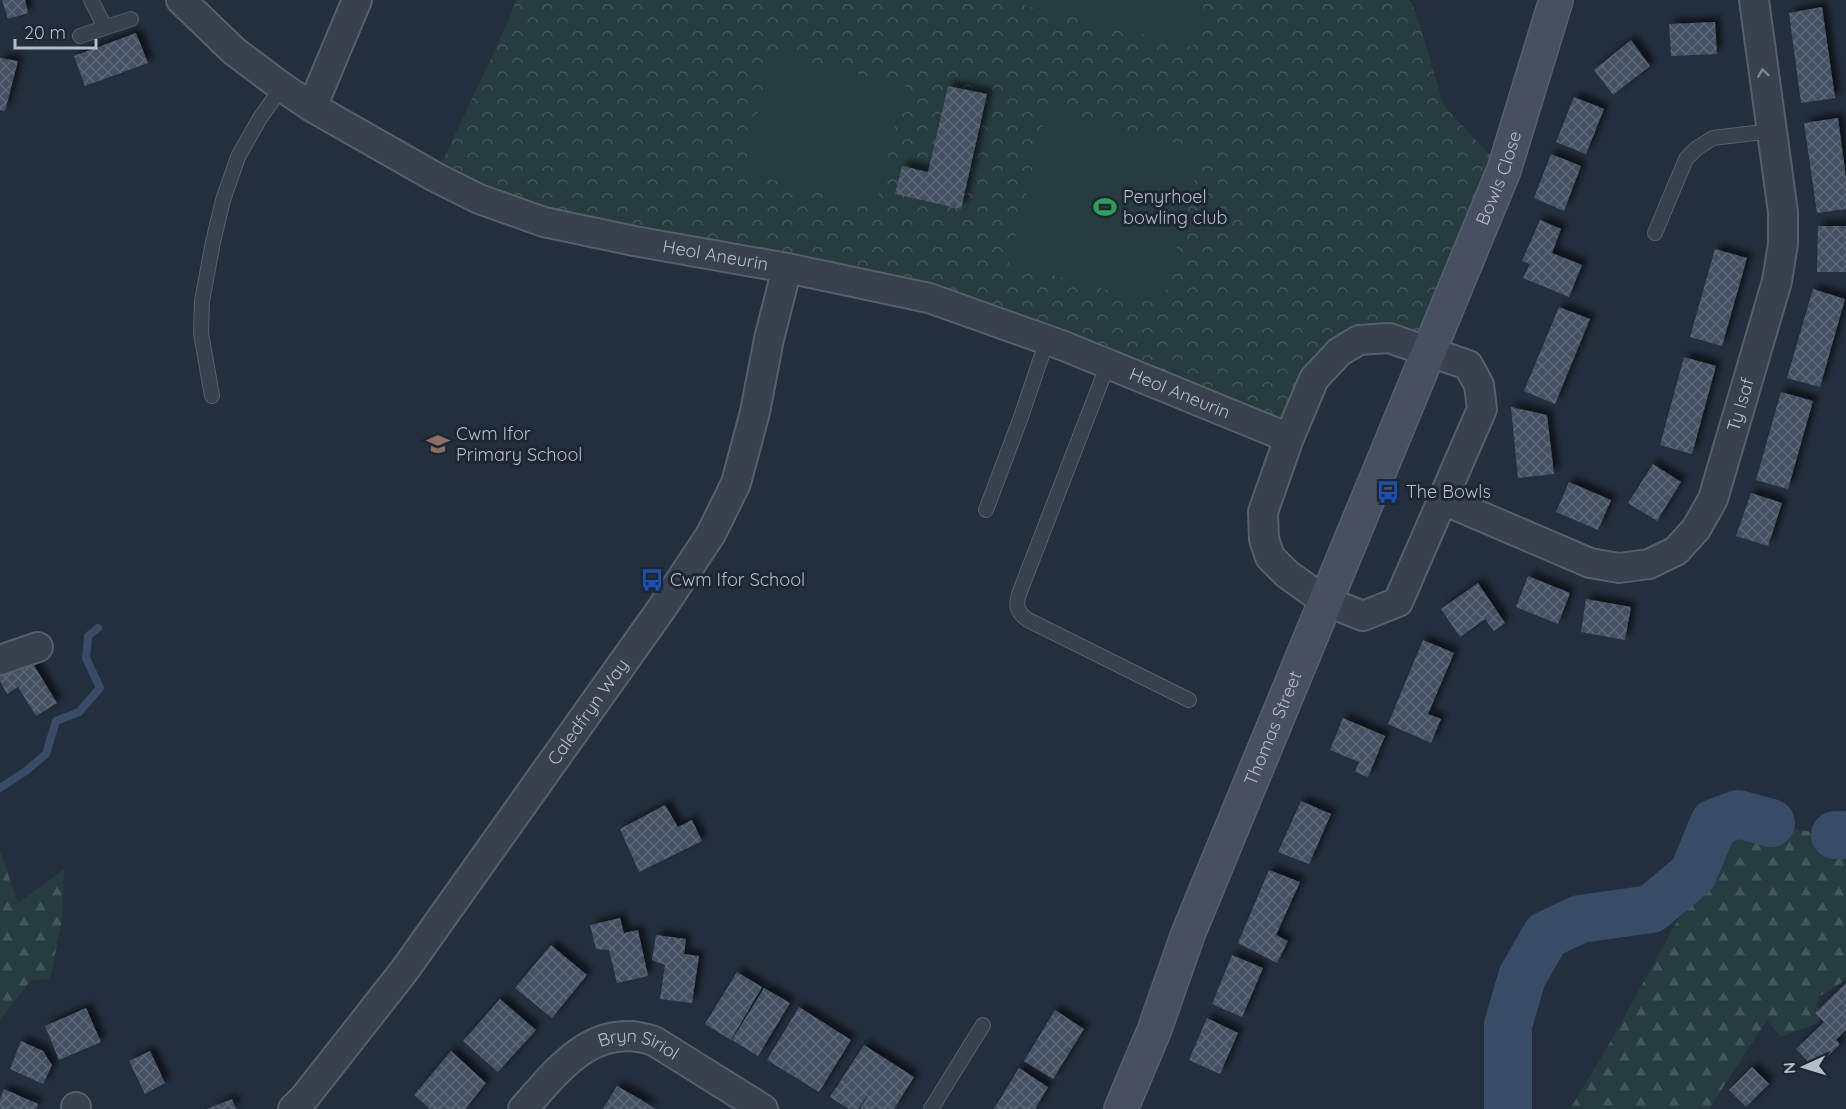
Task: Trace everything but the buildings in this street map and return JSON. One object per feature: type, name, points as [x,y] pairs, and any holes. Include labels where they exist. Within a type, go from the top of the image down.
[{"type":"main road","name":"Bowls Close","points":[[1428,351],[1504,170],[1556,0]]},
{"type":"main road","name":"Thomas Street","points":[[1121,1109],[1154,1031],[1188,934],[1428,351]]},
{"type":"street","name":"Heol Aneurin","points":[[181,0],[234,51],[282,87],[312,107],[435,177],[479,199],[544,222],[634,241],[787,268],[929,298],[1047,340],[1289,438]]},
{"type":"street","points":[[312,107],[357,0]]},
{"type":"street","name":"Ty Isaf","points":[[1443,500],[1590,563],[1619,568],[1649,564],[1676,551],[1696,529],[1713,499],[1777,281],[1783,244],[1783,212],[1754,0]]},
{"type":"street","name":"Caledfryn Way","points":[[293,1109],[305,1097],[404,971],[662,608],[711,534],[736,483],[755,412],[769,339],[787,268]]},
{"type":"street","points":[[1389,338],[1468,365],[1479,385],[1482,409],[1398,602],[1363,616],[1325,601],[1287,574],[1270,557],[1264,539],[1263,512],[1289,438],[1314,379],[1339,352],[1359,340],[1389,338]]},
{"type":"street","points":[[0,660],[38,647]]},
{"type":"street","name":"Bryn Siriol","points":[[523,1109],[567,1060],[586,1047],[624,1036],[644,1037],[654,1041],[763,1109]]},
{"type":"lane","points":[[91,0],[105,27]]},
{"type":"lane","points":[[80,36],[130,19]]},
{"type":"lane","points":[[212,396],[201,333],[202,301],[213,242],[223,200],[238,157],[260,118],[282,87]]},
{"type":"lane","points":[[1655,233],[1686,159],[1697,148],[1713,138],[1771,131]]},
{"type":"lane","points":[[986,510],[1047,340]]},
{"type":"lane","points":[[1108,364],[1019,594],[1017,608],[1020,614],[1028,620],[1189,700]]},
{"type":"lane","points":[[931,1109],[983,1025]]},
{"type":"green space","points":[[516,0],[1410,0],[1444,106],[1504,170],[1428,352],[1359,340],[1289,438],[929,298],[544,222],[435,177],[509,20]]},
{"type":"green space","points":[[1004,0],[1205,0],[1193,47]]},
{"type":"green space","points":[[772,53],[905,86],[876,206],[743,173]]},
{"type":"green space","name":"Penyrhoel bowling club","points":[[1047,109],[1202,150],[1162,305],[1009,263]]},
{"type":"green space","points":[[1738,814],[1805,831],[1846,835],[1846,980],[1818,997],[1819,1023],[1780,1037],[1767,1020],[1709,1109],[1570,1109],[1612,1039],[1685,907],[1693,874],[1714,823]]},
{"type":"green space","points":[[0,851],[18,903],[64,869],[62,920],[50,979],[31,980],[0,1020]]},
{"type":"waterway","points":[[0,788],[46,754],[56,721],[79,712],[100,688],[86,658],[88,636],[98,628]]},
{"type":"waterway","points":[[1508,1109],[1508,1025],[1522,977],[1546,935],[1580,919],[1651,909],[1693,874],[1714,823],[1738,814],[1771,823]]},
{"type":"waterway","points":[[1835,835],[1846,835]]},
{"type":"place","name":"Penyrhoel bowling club","points":[[1105,207]]},
{"type":"place","name":"Cwm Ifor Primary School","points":[[438,444]]},
{"type":"place","name":"The Bowls","points":[[1388,492]]},
{"type":"place","name":"Cwm Ifor School","points":[[652,580]]}]
